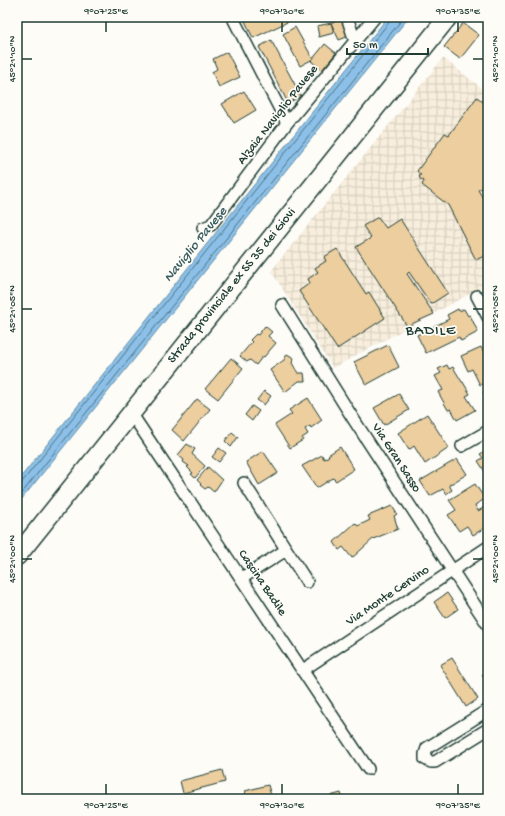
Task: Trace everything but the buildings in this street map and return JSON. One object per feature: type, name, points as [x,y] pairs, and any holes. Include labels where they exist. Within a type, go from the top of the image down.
[{"type":"main road","name":"Strada provinciale ex SS 35 dei Giovi","points":[[17,556],[448,17]]},
{"type":"street","points":[[347,17],[355,41]]},
{"type":"street","name":"Alzaia Naviglio Pavese","points":[[203,228],[211,225],[287,123],[375,17]]},
{"type":"street","points":[[234,20],[287,123]]},
{"type":"street","points":[[477,296],[488,317]]},
{"type":"street","name":"Via Gran Sasso","points":[[282,305],[354,420],[488,625]]},
{"type":"street","name":"Cascina Badile","points":[[131,413],[368,769]]},
{"type":"street","points":[[462,446],[488,431]]},
{"type":"street","points":[[244,483],[307,582]]},
{"type":"street","name":"Via Monte Cervino","points":[[303,670],[488,547]]},
{"type":"street","points":[[242,578],[286,550]]},
{"type":"street","points":[[488,710],[427,748],[425,759],[435,762],[488,729]]},
{"type":"shaded area","points":[[443,58],[488,93],[488,284],[333,368],[271,271]]},
{"type":"water","points":[[388,17],[409,17],[17,505],[17,482]]},
{"type":"district","name":"BADILE","points":[[431,331]]},
{"type":"water label","name":"Naviglio Pavese","points":[[196,245]]}]
